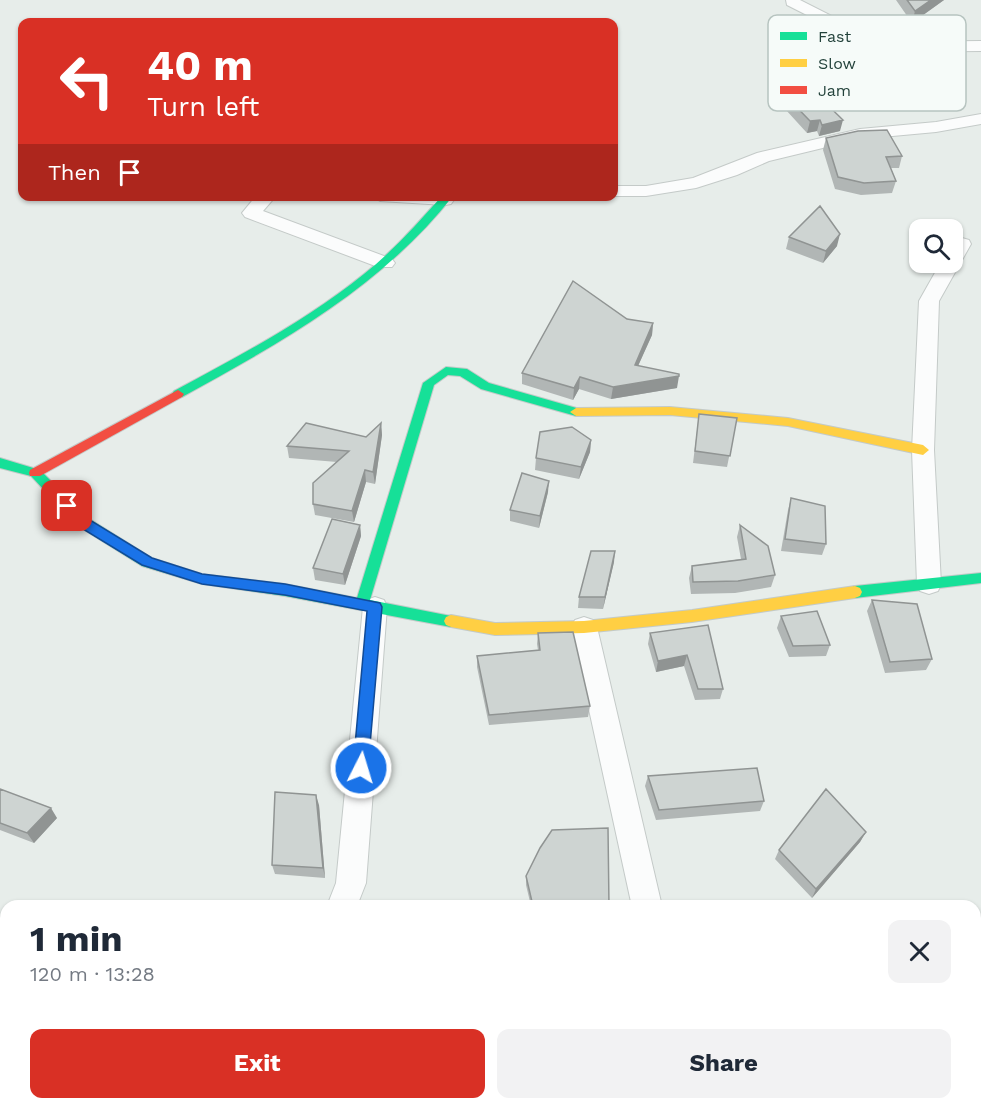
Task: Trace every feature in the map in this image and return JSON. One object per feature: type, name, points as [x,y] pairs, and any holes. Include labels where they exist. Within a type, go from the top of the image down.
[{"type":"street","points":[[792,2],[817,15]]},
{"type":"street","points":[[966,46],[981,46]]},
{"type":"street","points":[[618,191],[646,191],[696,183],[763,157],[860,134],[936,127],[981,119]]},
{"type":"street","points":[[262,201],[251,213],[385,262]]},
{"type":"street","points":[[35,472],[249,355],[339,298],[385,262],[443,201]]},
{"type":"street","points":[[929,584],[923,450],[929,301],[945,273]]},
{"type":"street","points":[[344,900],[351,883],[368,606],[429,383],[447,371],[463,372],[485,386],[573,412],[670,411],[788,422],[923,450]]},
{"type":"street","points":[[0,463],[35,472],[83,522],[147,562],[202,579],[285,590],[495,628],[584,627],[692,616],[795,599],[981,578]]},
{"type":"street","points":[[584,627],[646,900]]},
{"type":"building","points":[[907,0],[931,0],[915,11]]},
{"type":"building","points":[[800,111],[834,111],[843,120],[822,125],[820,120],[810,121]]},
{"type":"building","points":[[887,130],[902,156],[886,157],[896,181],[864,183],[838,177],[826,138],[858,131]]},
{"type":"building","points":[[820,206],[840,234],[826,251],[789,237]]},
{"type":"building","points":[[573,281],[627,319],[653,323],[635,365],[679,374],[679,376],[613,387],[580,377],[574,388],[522,373]]},
{"type":"building","points":[[699,414],[737,418],[730,456],[695,451]]},
{"type":"building","points":[[306,423],[366,437],[381,423],[373,472],[365,470],[352,511],[313,504],[313,483],[349,451],[287,446]]},
{"type":"building","points":[[572,427],[591,440],[581,467],[536,458],[540,432]]},
{"type":"building","points":[[522,473],[549,481],[540,516],[510,510]]},
{"type":"building","points":[[791,498],[825,506],[826,544],[785,539]]},
{"type":"building","points":[[332,519],[360,525],[343,574],[313,568]]},
{"type":"building","points":[[740,525],[768,546],[775,575],[738,581],[693,582],[692,566],[746,559]]},
{"type":"building","points":[[591,551],[615,551],[605,597],[579,597]]},
{"type":"building","points":[[872,600],[917,604],[932,659],[890,662]]},
{"type":"building","points":[[817,611],[830,645],[793,646],[781,616]]},
{"type":"building","points":[[708,625],[723,689],[698,689],[687,655],[658,661],[650,633]]},
{"type":"building","points":[[573,632],[590,706],[489,715],[477,656],[540,650],[538,633]]},
{"type":"building","points":[[757,768],[764,801],[659,810],[648,776]]},
{"type":"building","points":[[0,789],[51,808],[27,833],[0,823]]},
{"type":"building","points":[[826,789],[866,832],[816,889],[779,850]]},
{"type":"building","points":[[275,792],[316,795],[323,868],[272,865]]},
{"type":"building","points":[[608,828],[609,900],[532,900],[526,876],[552,830]]},
{"type":"traffic: fast","points":[[178,394],[234,364],[343,296],[399,249],[444,201]]},
{"type":"traffic: fast","points":[[362,605],[429,383],[446,371],[463,372],[485,386],[576,412]]},
{"type":"traffic: fast","points":[[0,463],[35,473],[83,522],[147,562],[202,579],[285,590],[451,621]]},
{"type":"traffic: fast","points":[[855,592],[981,578]]},
{"type":"traffic: slow","points":[[576,412],[670,411],[788,422],[923,450]]},
{"type":"traffic: slow","points":[[451,621],[495,629],[584,627],[692,616],[855,592]]},
{"type":"traffic: jam","points":[[35,473],[178,394]]},
{"type":"route","points":[[67,506],[83,522],[147,562],[202,579],[285,590],[375,607],[361,768]]}]
